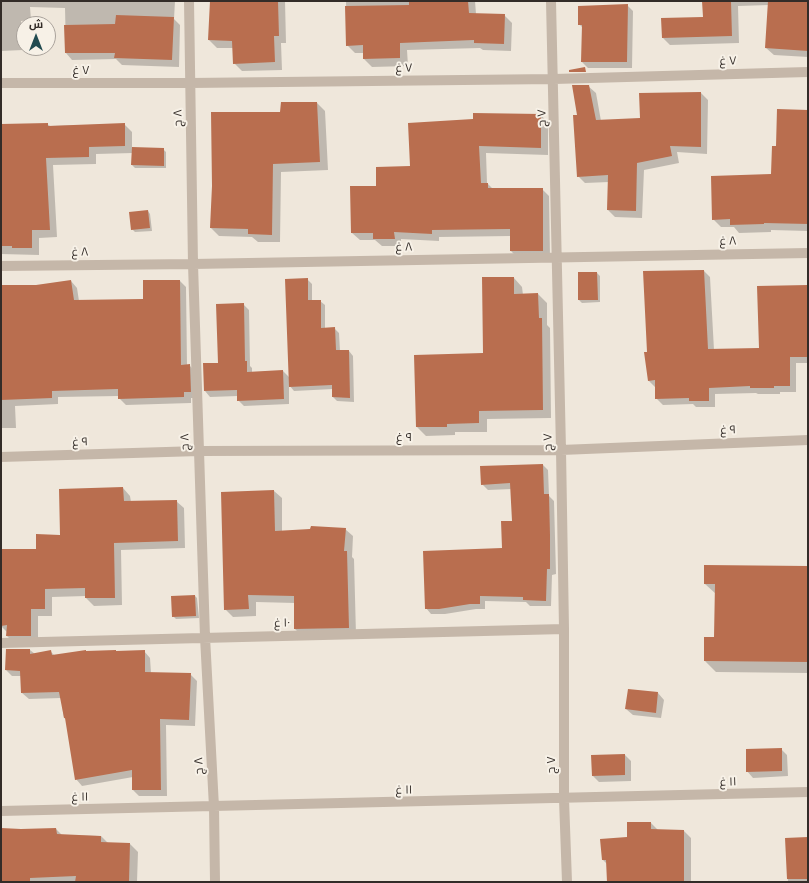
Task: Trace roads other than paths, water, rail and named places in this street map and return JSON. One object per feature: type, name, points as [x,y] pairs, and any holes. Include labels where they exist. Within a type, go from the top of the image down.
[{"type":"street","name":"٨ ج","points":[[189,1],[199,452],[205,637],[214,807],[215,882]]},
{"type":"street","name":"٧ ج","points":[[551,1],[554,79],[561,450],[564,630],[564,799],[567,882]]},
{"type":"street","name":"٧ غ","points":[[1,83],[190,83],[554,79],[808,72]]},
{"type":"street","name":"٨ غ","points":[[1,266],[808,253]]},
{"type":"street","name":"٩ غ","points":[[1,457],[199,452],[561,450],[808,440]]},
{"type":"street","name":"١٠ غ","points":[[1,643],[205,637],[564,630]]},
{"type":"street","name":"١١ غ","points":[[1,812],[808,792]]}]
